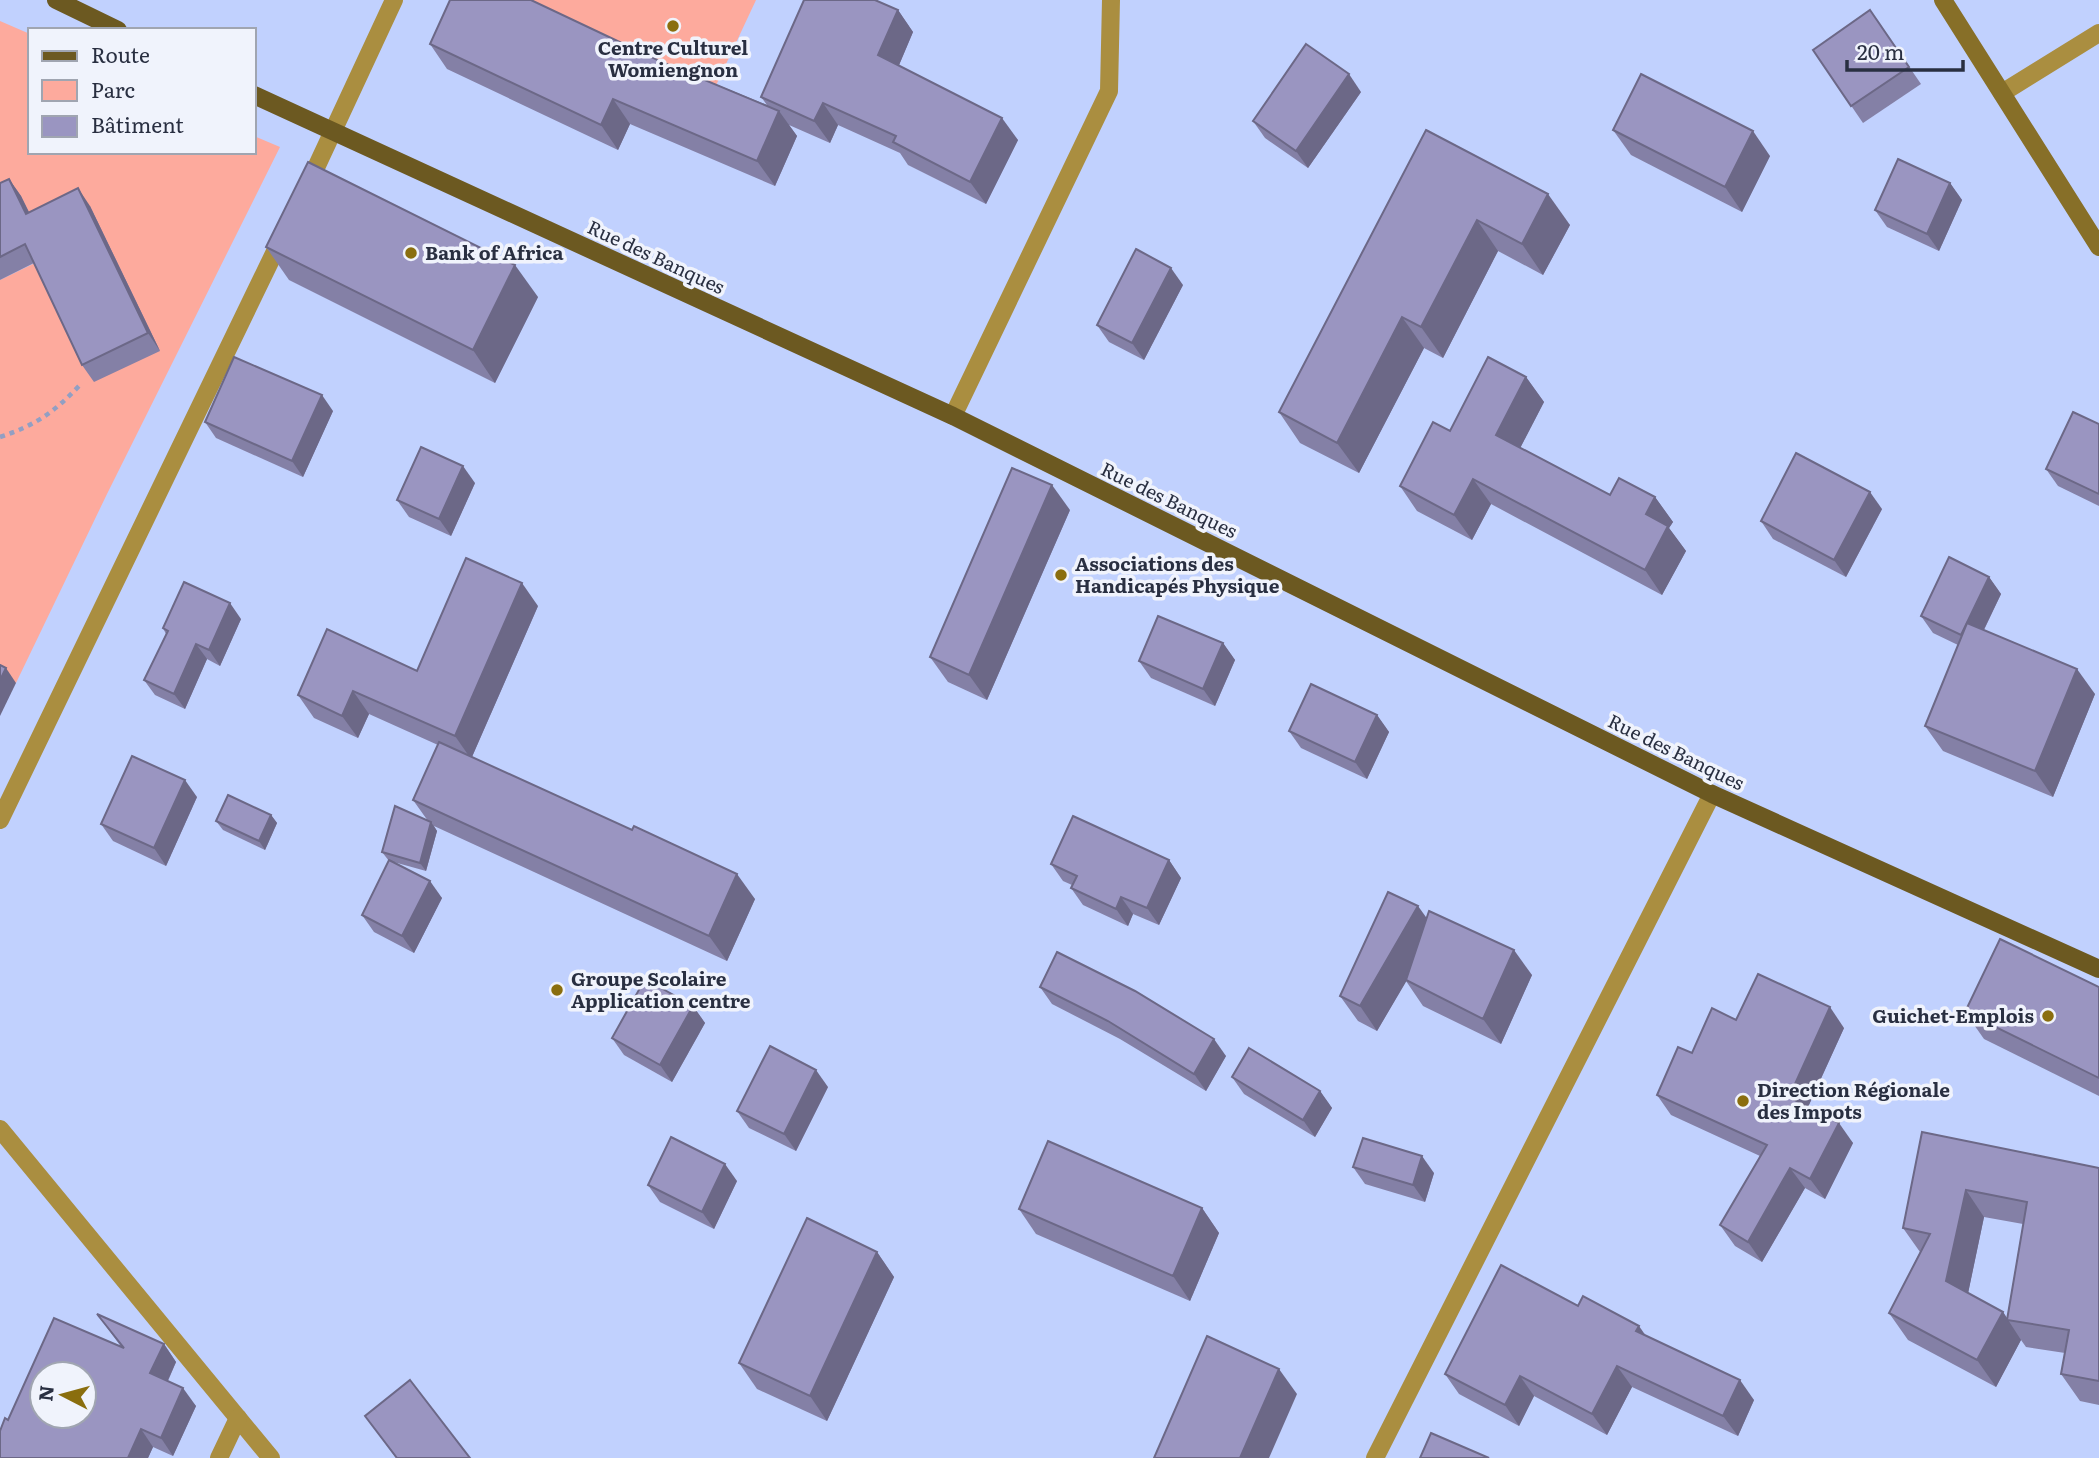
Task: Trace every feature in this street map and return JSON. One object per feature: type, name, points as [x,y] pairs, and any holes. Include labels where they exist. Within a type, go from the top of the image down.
[{"type":"main road","points":[[56,0],[114,28]]},
{"type":"main road","name":"Rue des Banques","points":[[256,96],[953,416],[1712,794],[2099,969]]},
{"type":"street","points":[[0,820],[333,133],[394,0]]},
{"type":"street","points":[[953,416],[1108,91],[1111,0]]},
{"type":"street","points":[[1943,0],[2099,247]]},
{"type":"street","points":[[2002,93],[2099,33]]},
{"type":"street","points":[[1375,1458],[1712,794]]},
{"type":"street","points":[[0,1129],[271,1458]]},
{"type":"street","points":[[219,1458],[238,1418]]},
{"type":"path","points":[[0,437],[25,429],[56,410],[79,386]]},
{"type":"green space","points":[[509,0],[756,0],[711,96]]},
{"type":"green space","points":[[0,21],[28,33],[28,154],[256,154],[256,137],[280,147],[16,683],[0,675],[0,280],[37,262],[38,231],[0,206]]},
{"type":"building","points":[[450,0],[531,0],[664,63],[779,111],[757,161],[613,99],[601,125],[430,44]]},
{"type":"building","points":[[804,0],[875,0],[898,10],[878,55],[1002,118],[970,182],[893,142],[896,136],[823,103],[814,121],[761,97]]},
{"type":"building","points":[[1870,10],[1909,67],[1851,106],[1813,50]]},
{"type":"building","points":[[1306,44],[1349,74],[1296,151],[1253,121]]},
{"type":"building","points":[[1641,74],[1753,131],[1725,187],[1613,130]]},
{"type":"building","points":[[1426,130],[1548,194],[1522,244],[1477,220],[1421,327],[1402,317],[1337,443],[1279,412]]},
{"type":"building","points":[[1898,159],[1950,183],[1927,234],[1875,210]]},
{"type":"building","points":[[308,162],[515,265],[473,350],[266,247]]},
{"type":"building","points":[[9,179],[26,214],[78,188],[148,333],[82,365],[25,244],[0,257],[0,183]]},
{"type":"building","points":[[1136,249],[1171,268],[1132,343],[1097,325]]},
{"type":"building","points":[[234,357],[322,395],[292,461],[205,422]]},
{"type":"building","points":[[1488,357],[1526,377],[1496,435],[1610,495],[1619,478],[1655,497],[1646,514],[1668,526],[1645,570],[1473,479],[1454,515],[1400,486],[1433,422],[1450,431]]},
{"type":"building","points":[[2073,412],[2099,424],[2099,494],[2046,469]]},
{"type":"building","points":[[421,447],[463,466],[439,519],[397,500]]},
{"type":"building","points":[[1796,453],[1870,492],[1834,560],[1761,521]]},
{"type":"building","points":[[1012,468],[1052,485],[969,675],[930,657]]},
{"type":"building","points":[[1949,557],[1989,577],[1961,635],[1921,616]]},
{"type":"building","points":[[466,558],[522,583],[455,736],[353,691],[342,716],[298,695],[327,629],[417,671]]},
{"type":"building","points":[[184,582],[230,603],[209,650],[196,644],[174,694],[144,680],[168,631],[163,628]]},
{"type":"building","points":[[1158,616],[1223,643],[1203,689],[1139,661]]},
{"type":"building","points":[[1967,623],[2077,669],[2035,771],[1925,726]]},
{"type":"building","points":[[0,665],[6,668],[0,680]]},
{"type":"building","points":[[1311,684],[1377,715],[1355,762],[1289,731]]},
{"type":"building","points":[[439,742],[632,830],[634,826],[737,874],[709,936],[413,800]]},
{"type":"building","points":[[132,756],[185,780],[154,848],[101,824]]},
{"type":"building","points":[[228,795],[271,815],[259,841],[216,821]]},
{"type":"building","points":[[395,806],[431,822],[420,863],[382,852]]},
{"type":"building","points":[[1073,816],[1169,860],[1147,908],[1121,897],[1116,909],[1071,888],[1077,876],[1051,864]]},
{"type":"building","points":[[389,860],[430,881],[402,936],[362,915]]},
{"type":"building","points":[[1388,892],[1418,906],[1360,1006],[1340,996]]},
{"type":"building","points":[[1429,911],[1514,950],[1483,1019],[1406,980]]},
{"type":"building","points":[[2000,939],[2099,987],[2099,1078],[1965,1012]]},
{"type":"building","points":[[1057,952],[1135,991],[1214,1039],[1194,1074],[1108,1021],[1040,987]]},
{"type":"building","points":[[1758,974],[1830,1007],[1789,1097],[1839,1123],[1810,1179],[1790,1168],[1748,1242],[1720,1225],[1767,1145],[1657,1095],[1678,1047],[1692,1053],[1712,1008],[1736,1020]]},
{"type":"building","points":[[645,979],[693,1006],[660,1065],[612,1038]]},
{"type":"building","points":[[770,1046],[816,1070],[784,1134],[737,1111]]},
{"type":"building","points":[[1249,1048],[1320,1091],[1303,1120],[1232,1077]]},
{"type":"building","points":[[1922,1132],[2099,1168],[2099,1381],[2061,1374],[2069,1330],[2007,1320],[2027,1202],[1966,1190],[1946,1281],[2003,1312],[1977,1360],[1889,1313],[1930,1234],[1903,1228]]},
{"type":"building","points":[[671,1137],[725,1164],[702,1212],[648,1185]]},
{"type":"building","points":[[1363,1138],[1422,1156],[1413,1185],[1353,1167]]},
{"type":"building","points":[[1048,1141],[1202,1208],[1173,1276],[1019,1209]]},
{"type":"building","points":[[807,1218],[877,1252],[810,1396],[739,1363]]},
{"type":"building","points":[[1501,1265],[1578,1306],[1583,1296],[1639,1326],[1636,1331],[1740,1380],[1723,1416],[1617,1366],[1592,1414],[1520,1376],[1505,1405],[1445,1374]]},
{"type":"building","points":[[97,1314],[164,1344],[150,1373],[183,1388],[161,1438],[141,1429],[128,1458],[0,1458],[0,1431],[5,1418],[8,1420],[28,1376],[28,1430],[98,1430],[98,1360],[35,1360],[54,1318],[124,1348]]},
{"type":"building","points":[[1207,1336],[1279,1369],[1240,1458],[1154,1458]]},
{"type":"building","points":[[410,1380],[470,1458],[397,1458],[365,1416]]},
{"type":"building","points":[[1431,1433],[1489,1458],[1420,1458]]},
{"type":"place","name":"Centre Culturel Womiengnon","points":[[673,26]]},
{"type":"place","name":"Bank of Africa","points":[[411,253]]},
{"type":"place","name":"Associations des Handicapés Physique","points":[[1061,575]]},
{"type":"place","name":"Groupe Scolaire Application centre","points":[[557,990]]},
{"type":"place","name":"Guichet-Emplois","points":[[2048,1016]]},
{"type":"place","name":"Direction Régionale des Impots","points":[[1743,1101]]}]
